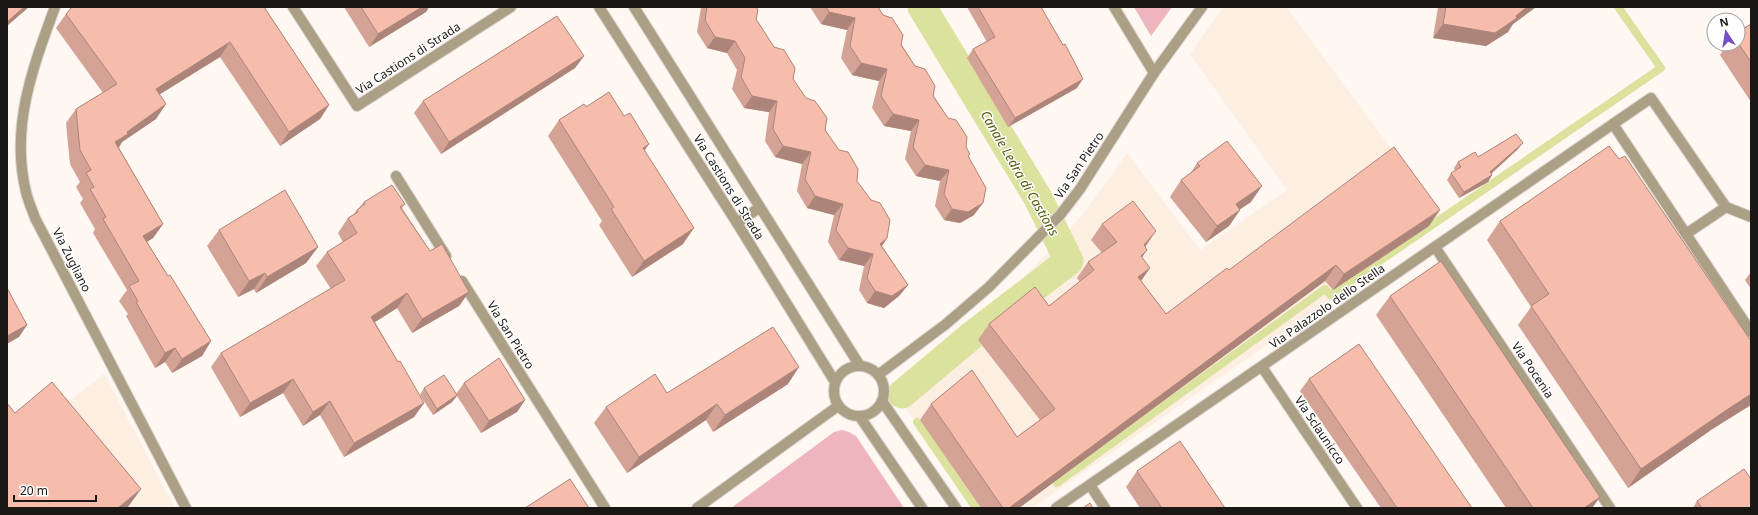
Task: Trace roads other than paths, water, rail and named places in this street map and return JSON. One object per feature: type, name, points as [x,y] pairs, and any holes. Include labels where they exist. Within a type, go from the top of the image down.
[{"type":"street","name":"Via Zugliano","points":[[55,7],[26,90],[20,146],[21,168],[26,193],[35,218],[186,508]]},
{"type":"street","name":"Via Castions di Strada","points":[[293,7],[357,106],[511,7]]},
{"type":"street","name":"Via Castions di Strada","points":[[599,7],[737,223],[835,382]]},
{"type":"street","name":"Via Castions di Strada","points":[[634,7],[759,208],[860,366]]},
{"type":"street","points":[[1114,7],[1154,73]]},
{"type":"street","name":"Via San Pietro","points":[[878,375],[946,324],[989,287],[1060,215],[1080,189],[1154,73],[1202,7]]},
{"type":"street","name":"Via Palazzolo dello Stella","points":[[1056,508],[1651,98],[1726,207]]},
{"type":"street","points":[[1613,124],[1751,332]]},
{"type":"street","points":[[396,176],[450,262]]},
{"type":"street","points":[[1686,234],[1726,207],[1751,217]]},
{"type":"street","points":[[737,223],[759,208]]},
{"type":"street","name":"Via Pocenia","points":[[1435,247],[1610,508]]},
{"type":"street","name":"Via San Pietro","points":[[459,275],[605,508]]},
{"type":"street","points":[[860,366],[870,369],[878,375],[884,387],[882,401],[874,412],[860,417],[848,414],[838,406],[833,394],[835,382],[839,375],[845,370],[860,366]]},
{"type":"street","name":"Via Sclaunicco","points":[[1262,367],[1357,508]]},
{"type":"street","points":[[882,401],[956,508]]},
{"type":"street","points":[[697,508],[838,406]]},
{"type":"street","points":[[860,417],[922,508]]},
{"type":"street","points":[[1090,485],[1105,508]]},
{"type":"waterway","name":"Canale Ledra di Castions","points":[[902,394],[970,337],[1069,261],[1038,198],[922,7]]},
{"type":"waterway","points":[[1057,483],[1325,289],[1330,295],[1661,68],[1618,7]]},
{"type":"waterway","points":[[917,422],[976,508]]}]
